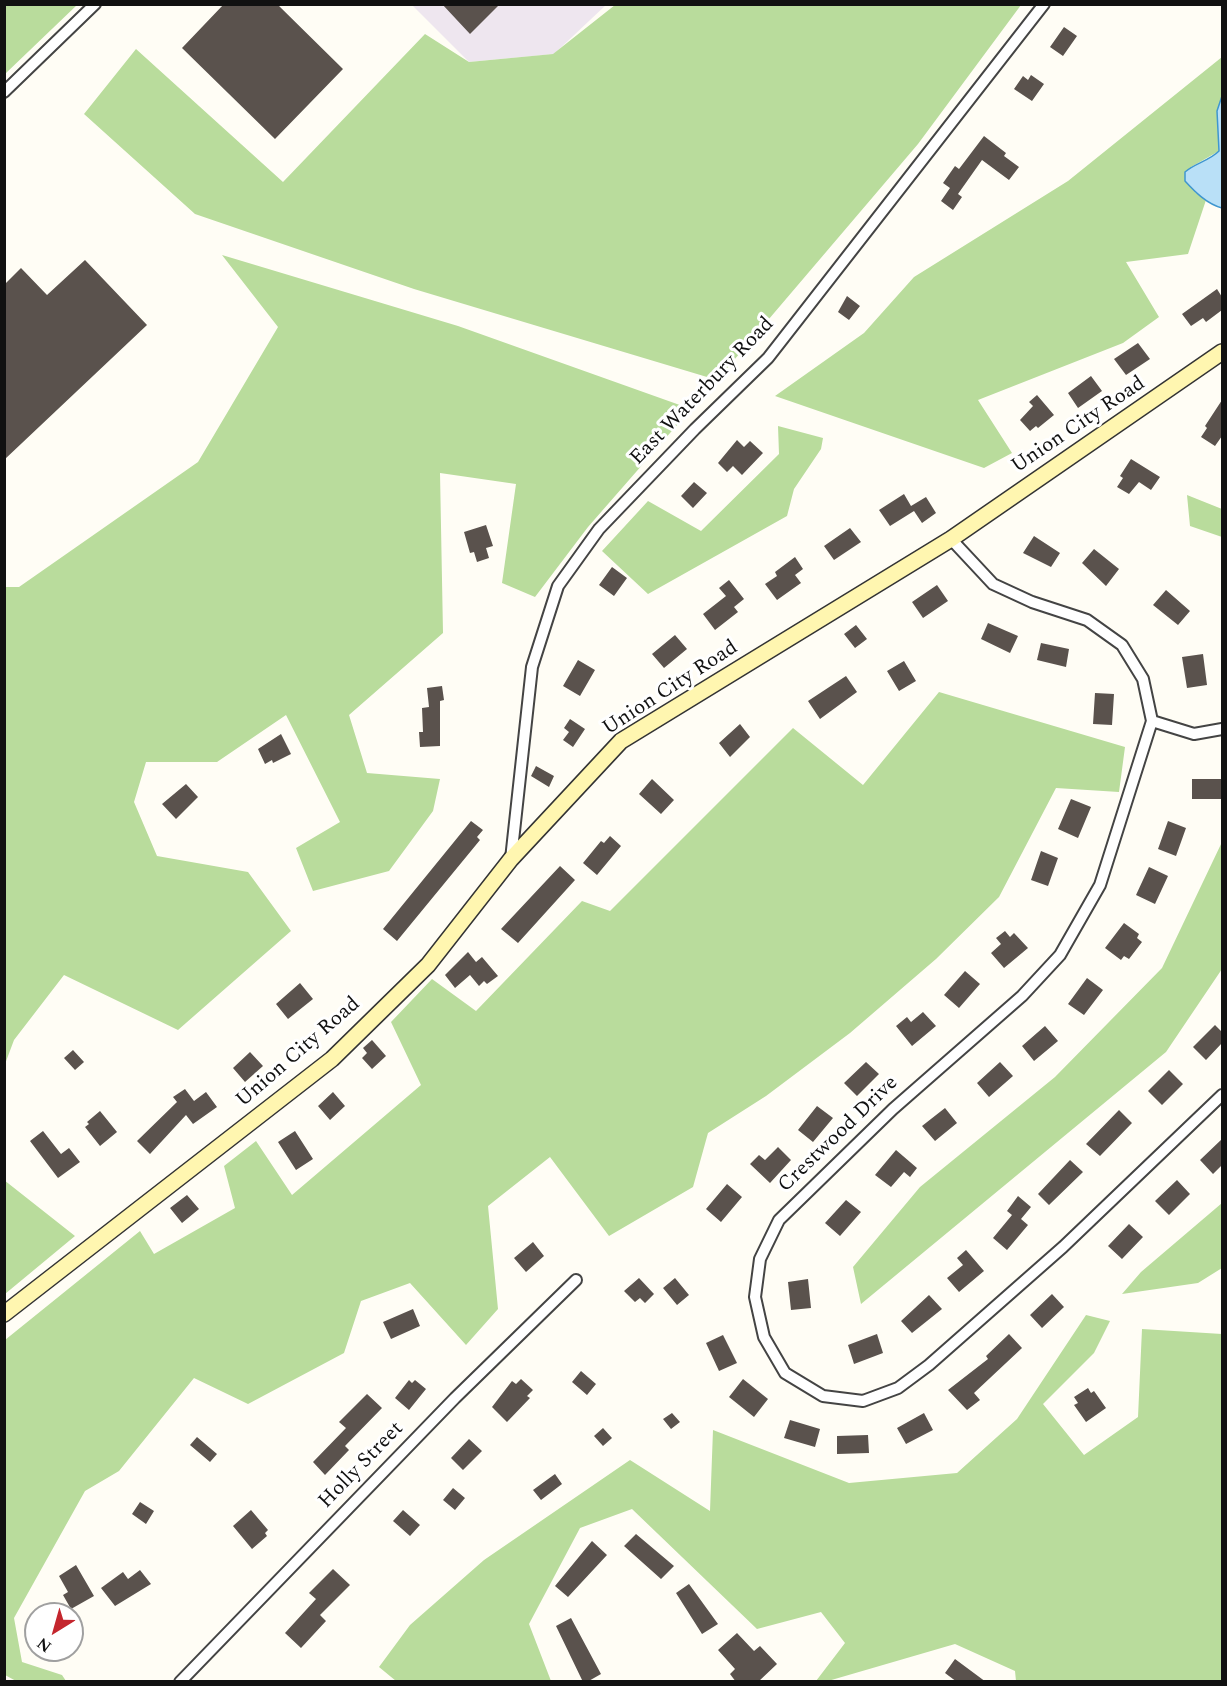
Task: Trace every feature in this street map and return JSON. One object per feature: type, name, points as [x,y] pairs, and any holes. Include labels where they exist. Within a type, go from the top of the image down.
[{"type":"main road","name":"Union City Road","points":[[4,1314],[133,1216],[332,1059],[428,964],[511,859],[621,741],[951,538],[1222,352]]},
{"type":"street","points":[[4,92],[95,4]]},
{"type":"street","name":"East Waterbury Road","points":[[511,859],[532,668],[558,586],[599,529],[695,429],[768,358],[1044,4]]},
{"type":"street","name":"Crestwood Drive","points":[[951,538],[993,584],[1032,602],[1087,620],[1122,645],[1143,679],[1152,721],[1100,885],[1060,955],[1022,996],[893,1109],[779,1220],[759,1259],[755,1297],[764,1337],[785,1373],[822,1396],[863,1401],[898,1388],[929,1365],[1063,1247],[1222,1095]]},
{"type":"street","points":[[1152,721],[1194,734],[1222,729]]},
{"type":"street","name":"Holly Street","points":[[180,1682],[455,1398],[576,1280]]},
{"type":"shaded area","points":[[412,5],[606,5],[554,54],[469,62]]},
{"type":"green space","points":[[5,4],[77,4],[77,5],[5,74]]},
{"type":"green space","points":[[615,5],[1021,5],[918,144],[717,380],[414,289],[195,214],[84,114],[136,49],[283,182],[425,34],[469,62],[553,54]]},
{"type":"green space","points":[[1222,57],[1222,100],[1217,111],[1219,151],[1191,167],[1195,192],[1206,200],[1188,254],[1126,262],[1159,317],[1123,343],[978,400],[1012,453],[984,468],[775,396],[864,333],[914,277],[1068,181]]},
{"type":"green space","points":[[222,255],[458,326],[691,409],[588,527],[535,597],[502,583],[516,484],[440,473],[443,633],[349,715],[367,773],[440,779],[433,811],[389,871],[313,891],[296,848],[340,822],[286,715],[217,762],[146,762],[134,802],[157,856],[248,872],[291,931],[178,1030],[64,975],[14,1040],[5,1064],[5,587],[19,587],[198,462],[278,327]]},
{"type":"green space","points":[[778,426],[823,438],[821,449],[794,489],[787,516],[648,594],[602,551],[648,501],[701,531],[779,454]]},
{"type":"green space","points":[[1187,495],[1222,509],[1222,537],[1190,526]]},
{"type":"green space","points":[[939,692],[1125,747],[1119,792],[1056,788],[999,897],[936,959],[850,1033],[766,1096],[708,1133],[693,1187],[609,1236],[550,1157],[488,1206],[498,1309],[466,1345],[410,1283],[361,1301],[344,1353],[248,1404],[194,1378],[119,1471],[85,1491],[14,1618],[22,1662],[62,1675],[66,1681],[16,1681],[5,1675],[5,1340],[140,1231],[154,1254],[235,1208],[224,1166],[256,1141],[292,1195],[421,1085],[391,1022],[432,979],[476,1011],[582,901],[610,911],[793,728],[863,785]]},
{"type":"green space","points":[[1222,842],[1222,969],[1166,1052],[861,1304],[853,1267],[920,1187],[1055,1077],[1162,968]]},
{"type":"green space","points":[[4,1180],[75,1236],[5,1294],[4,1294]]},
{"type":"green space","points":[[1222,1203],[1222,1268],[1198,1283],[1122,1294],[1141,1272]]},
{"type":"green space","points":[[1086,1315],[1110,1321],[1094,1353],[1043,1404],[1084,1455],[1138,1417],[1142,1329],[1222,1334],[1222,1681],[1016,1681],[1015,1671],[955,1644],[828,1681],[816,1681],[845,1643],[821,1612],[757,1629],[632,1509],[580,1528],[529,1624],[551,1681],[396,1681],[379,1667],[410,1625],[484,1560],[630,1460],[710,1511],[713,1430],[849,1483],[957,1473],[1017,1419]]},
{"type":"water","points":[[1222,96],[1222,208],[1206,201],[1193,189],[1185,181],[1185,172],[1219,151],[1217,111]]},
{"type":"building","points":[[224,4],[277,4],[343,69],[275,139],[182,48]]},
{"type":"building","points":[[442,4],[500,4],[470,34]]},
{"type":"building","points":[[1064,27],[1077,36],[1063,56],[1050,47]]},
{"type":"building","points":[[1031,75],[1044,84],[1032,101],[1014,89],[1023,76],[1028,80]]},
{"type":"building","points":[[984,136],[1006,153],[1004,156],[1019,167],[1009,180],[982,160],[958,194],[962,197],[953,210],[941,201],[950,188],[943,183],[955,166],[959,169]]},
{"type":"building","points":[[85,260],[147,325],[4,460],[4,285],[21,268],[47,295]]},
{"type":"building","points":[[1217,289],[1222,297],[1222,310],[1206,322],[1203,318],[1191,326],[1182,314]]},
{"type":"building","points":[[847,296],[860,306],[849,320],[838,312]]},
{"type":"building","points":[[1138,343],[1150,359],[1126,375],[1114,359]]},
{"type":"building","points":[[1091,376],[1102,391],[1078,408],[1068,393]]},
{"type":"building","points":[[1037,395],[1054,415],[1038,428],[1036,426],[1030,431],[1020,420],[1033,406],[1029,402]]},
{"type":"building","points":[[1222,400],[1222,436],[1215,446],[1201,437],[1207,428],[1205,426]]},
{"type":"building","points":[[737,440],[744,447],[750,441],[763,453],[742,475],[733,466],[727,472],[718,463]]},
{"type":"building","points":[[1131,459],[1160,477],[1151,490],[1139,482],[1129,494],[1117,487],[1123,478],[1120,476]]},
{"type":"building","points":[[694,482],[707,493],[693,508],[681,496]]},
{"type":"building","points":[[904,494],[911,506],[926,497],[936,513],[922,523],[914,511],[890,526],[879,510]]},
{"type":"building","points":[[486,525],[493,546],[486,548],[489,558],[477,562],[474,552],[470,553],[464,532]]},
{"type":"building","points":[[850,528],[861,542],[834,560],[824,546]]},
{"type":"building","points":[[1034,536],[1060,553],[1051,567],[1023,553]]},
{"type":"building","points":[[1094,549],[1119,569],[1106,586],[1082,563]]},
{"type":"building","points":[[795,557],[803,569],[795,575],[801,583],[777,600],[765,584],[777,576],[775,572]]},
{"type":"building","points":[[612,567],[627,578],[614,596],[599,585]]},
{"type":"building","points":[[729,580],[744,599],[734,607],[738,612],[715,630],[703,614],[726,596],[719,588]]},
{"type":"building","points":[[937,585],[948,601],[923,618],[912,602]]},
{"type":"building","points":[[1166,590],[1190,611],[1178,625],[1153,605]]},
{"type":"building","points":[[988,623],[1018,636],[1010,653],[981,639]]},
{"type":"building","points":[[856,625],[867,639],[855,648],[844,634]]},
{"type":"building","points":[[675,635],[687,649],[664,668],[652,654]]},
{"type":"building","points":[[1041,643],[1069,649],[1066,667],[1037,660]]},
{"type":"building","points":[[1203,654],[1207,685],[1187,688],[1182,657]]},
{"type":"building","points":[[578,660],[595,670],[580,696],[563,686]]},
{"type":"building","points":[[904,661],[916,681],[899,691],[887,671]]},
{"type":"building","points":[[846,676],[857,692],[820,719],[808,701]]},
{"type":"building","points":[[442,686],[444,700],[440,701],[440,746],[420,747],[419,732],[423,732],[422,708],[429,707],[427,688]]},
{"type":"building","points":[[1095,693],[1114,694],[1112,725],[1093,724]]},
{"type":"building","points":[[570,719],[585,729],[573,747],[563,740],[569,732],[564,728]]},
{"type":"building","points":[[740,724],[750,737],[730,757],[719,743]]},
{"type":"building","points":[[281,734],[291,754],[273,763],[272,760],[265,764],[258,749]]},
{"type":"building","points":[[536,766],[554,776],[549,787],[531,776]]},
{"type":"building","points":[[652,779],[674,800],[661,814],[639,794]]},
{"type":"building","points":[[1192,779],[1222,779],[1222,799],[1192,799]]},
{"type":"building","points":[[186,784],[198,797],[176,819],[162,804]]},
{"type":"building","points":[[1071,799],[1091,807],[1078,838],[1058,829]]},
{"type":"building","points":[[471,821],[483,830],[477,837],[480,840],[397,941],[383,929]]},
{"type":"building","points":[[1168,821],[1186,828],[1176,856],[1158,849]]},
{"type":"building","points":[[610,836],[621,846],[597,875],[583,863],[601,841],[604,843]]},
{"type":"building","points":[[1041,851],[1058,858],[1048,886],[1031,880]]},
{"type":"building","points":[[560,866],[575,880],[518,943],[501,929]]},
{"type":"building","points":[[1149,867],[1168,876],[1155,904],[1136,895]]},
{"type":"building","points":[[1124,923],[1139,934],[1137,938],[1142,942],[1129,959],[1124,956],[1121,960],[1105,948]]},
{"type":"building","points":[[1005,931],[1010,937],[1014,933],[1028,948],[1004,968],[991,953],[1001,944],[996,938]]},
{"type":"building","points":[[468,952],[476,962],[482,957],[498,976],[487,984],[484,981],[479,986],[470,975],[455,988],[445,975]]},
{"type":"building","points":[[965,971],[980,984],[959,1008],[944,995]]},
{"type":"building","points":[[1087,978],[1103,990],[1084,1015],[1068,1004]]},
{"type":"building","points":[[300,983],[313,999],[288,1019],[276,1004]]},
{"type":"building","points":[[923,1012],[936,1026],[912,1046],[896,1026],[907,1017],[911,1022]]},
{"type":"building","points":[[1215,1025],[1222,1032],[1222,1043],[1206,1060],[1193,1047]]},
{"type":"building","points":[[1045,1026],[1058,1041],[1034,1061],[1022,1046]]},
{"type":"building","points":[[372,1040],[386,1056],[372,1069],[362,1058],[367,1053],[363,1048]]},
{"type":"building","points":[[73,1050],[84,1062],[75,1070],[64,1058]]},
{"type":"building","points":[[250,1052],[263,1066],[245,1082],[233,1068]]},
{"type":"building","points":[[866,1062],[879,1074],[857,1096],[844,1083]]},
{"type":"building","points":[[1000,1062],[1013,1076],[989,1097],[977,1083]]},
{"type":"building","points":[[1169,1070],[1183,1084],[1162,1105],[1148,1091]]},
{"type":"building","points":[[185,1089],[194,1101],[206,1092],[217,1107],[193,1124],[186,1115],[150,1154],[137,1141],[177,1102],[173,1097]]},
{"type":"building","points":[[333,1092],[345,1106],[330,1120],[318,1106]]},
{"type":"building","points":[[817,1106],[833,1118],[813,1142],[798,1130]]},
{"type":"building","points":[[945,1108],[957,1123],[935,1141],[922,1126]]},
{"type":"building","points":[[1119,1110],[1132,1123],[1100,1156],[1086,1144]]},
{"type":"building","points":[[100,1111],[117,1132],[100,1146],[85,1127],[89,1124],[87,1122]]},
{"type":"building","points":[[43,1131],[61,1154],[69,1148],[80,1162],[58,1178],[30,1141]]},
{"type":"building","points":[[295,1131],[313,1159],[296,1170],[278,1142]]},
{"type":"building","points":[[1222,1139],[1222,1165],[1213,1174],[1200,1160]]},
{"type":"building","points":[[778,1147],[791,1160],[770,1183],[750,1164],[759,1155],[765,1160]]},
{"type":"building","points":[[896,1150],[917,1168],[910,1177],[904,1172],[891,1187],[875,1175]]},
{"type":"building","points":[[1070,1160],[1083,1172],[1049,1205],[1038,1194]]},
{"type":"building","points":[[1177,1180],[1190,1194],[1169,1215],[1155,1201]]},
{"type":"building","points":[[727,1184],[742,1197],[721,1222],[706,1209]]},
{"type":"building","points":[[187,1195],[199,1209],[182,1223],[170,1208]]},
{"type":"building","points":[[1018,1196],[1031,1207],[1021,1219],[1028,1225],[1007,1250],[993,1238],[1012,1215],[1007,1211]]},
{"type":"building","points":[[846,1200],[861,1212],[840,1236],[825,1223]]},
{"type":"building","points":[[1129,1224],[1143,1237],[1122,1259],[1108,1246]]},
{"type":"building","points":[[533,1242],[544,1256],[526,1272],[514,1258]]},
{"type":"building","points":[[966,1250],[984,1271],[959,1292],[947,1278],[963,1265],[957,1258]]},
{"type":"building","points":[[639,1278],[654,1294],[645,1303],[640,1298],[635,1302],[624,1291]]},
{"type":"building","points":[[675,1278],[689,1295],[677,1305],[663,1288]]},
{"type":"building","points":[[808,1279],[811,1308],[791,1310],[788,1282]]},
{"type":"building","points":[[1052,1294],[1064,1307],[1042,1328],[1030,1315]]},
{"type":"building","points":[[929,1295],[942,1309],[912,1333],[901,1321]]},
{"type":"building","points":[[413,1309],[420,1326],[391,1339],[383,1322]]},
{"type":"building","points":[[877,1334],[883,1353],[854,1364],[848,1345]]},
{"type":"building","points":[[1009,1334],[1022,1348],[974,1393],[980,1400],[967,1410],[948,1390],[988,1359],[986,1356]]},
{"type":"building","points":[[723,1335],[737,1363],[719,1371],[706,1343]]},
{"type":"building","points":[[581,1371],[596,1384],[587,1395],[572,1382]]},
{"type":"building","points":[[521,1379],[533,1390],[527,1396],[530,1398],[507,1422],[492,1407],[512,1381],[516,1384]]},
{"type":"building","points":[[743,1379],[768,1399],[754,1417],[729,1397]]},
{"type":"building","points":[[409,1380],[412,1383],[415,1380],[426,1389],[409,1410],[395,1398]]},
{"type":"building","points":[[1088,1388],[1091,1393],[1094,1391],[1106,1408],[1086,1422],[1074,1405],[1078,1403],[1074,1397]]},
{"type":"building","points":[[367,1394],[382,1408],[345,1446],[349,1450],[325,1475],[313,1462],[346,1428],[339,1422]]},
{"type":"building","points":[[672,1413],[680,1422],[671,1429],[663,1419]]},
{"type":"building","points":[[924,1413],[933,1430],[906,1444],[897,1428]]},
{"type":"building","points":[[790,1420],[820,1429],[815,1447],[784,1438]]},
{"type":"building","points":[[603,1428],[612,1438],[603,1446],[594,1436]]},
{"type":"building","points":[[868,1435],[869,1453],[837,1454],[837,1436]]},
{"type":"building","points":[[197,1437],[217,1454],[210,1462],[190,1445]]},
{"type":"building","points":[[469,1439],[482,1451],[463,1470],[451,1458]]},
{"type":"building","points":[[555,1474],[562,1484],[541,1500],[533,1490]]},
{"type":"building","points":[[453,1488],[465,1498],[455,1510],[443,1500]]},
{"type":"building","points":[[140,1502],[154,1511],[146,1524],[132,1514]]},
{"type":"building","points":[[251,1510],[268,1530],[265,1533],[267,1536],[252,1549],[233,1526]]},
{"type":"building","points":[[403,1510],[420,1525],[410,1536],[393,1521]]},
{"type":"building","points":[[636,1534],[674,1566],[661,1579],[624,1546]]},
{"type":"building","points":[[592,1541],[607,1555],[568,1597],[555,1586]]},
{"type":"building","points":[[76,1565],[94,1596],[83,1602],[67,1602],[63,1595],[68,1592],[59,1576]]},
{"type":"building","points":[[333,1569],[350,1585],[320,1615],[326,1621],[301,1648],[285,1633],[316,1599],[309,1593]]},
{"type":"building","points":[[140,1570],[151,1584],[115,1606],[101,1588],[123,1572],[128,1579]]},
{"type":"building","points":[[689,1584],[718,1624],[702,1634],[676,1593]]},
{"type":"building","points":[[571,1618],[601,1674],[587,1682],[583,1682],[556,1626]]},
{"type":"building","points":[[737,1633],[754,1651],[760,1646],[777,1664],[758,1682],[736,1682],[730,1674],[735,1669],[718,1650]]},
{"type":"building","points":[[955,1659],[986,1682],[957,1682],[945,1673]]}]
